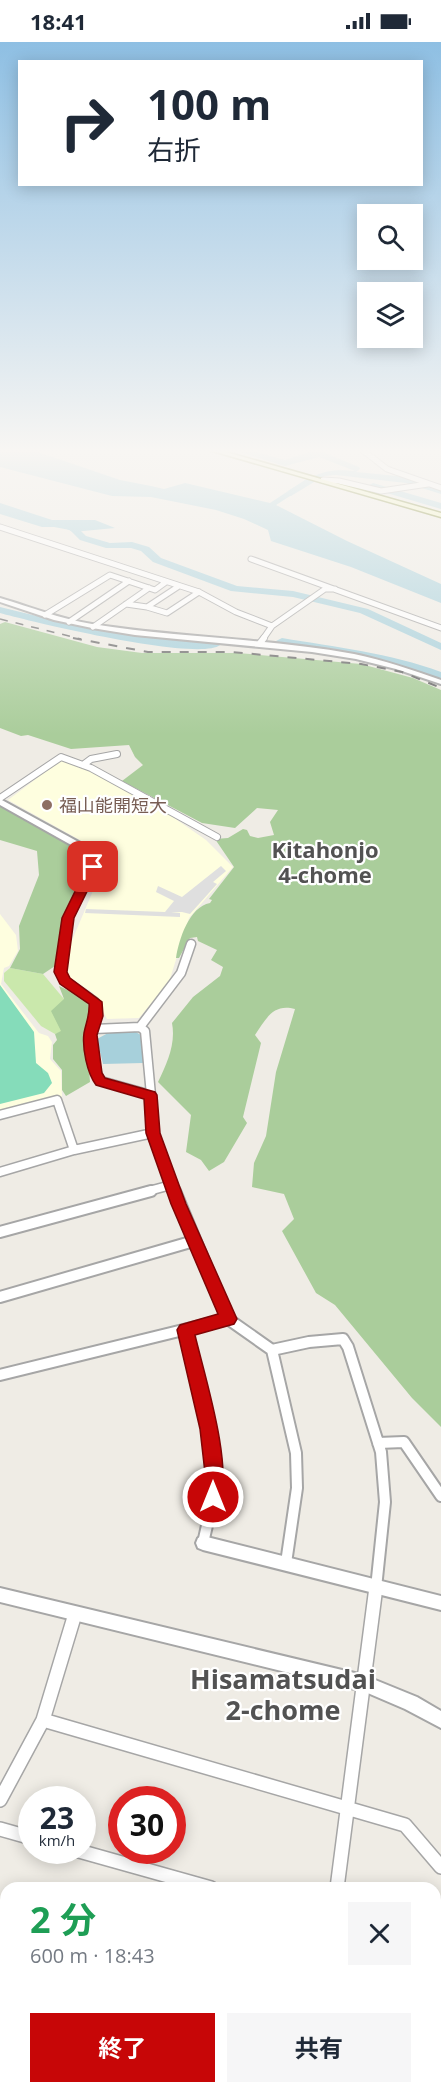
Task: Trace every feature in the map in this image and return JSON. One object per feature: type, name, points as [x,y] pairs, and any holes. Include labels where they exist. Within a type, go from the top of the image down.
[{"type":"street","points":[[50,544],[199,592],[236,612],[274,624]]},
{"type":"street","points":[[251,559],[441,628]]},
{"type":"street","points":[[45,615],[110,575],[154,590],[166,582]]},
{"type":"street","points":[[69,621],[129,581]]},
{"type":"street","points":[[147,607],[179,586]]},
{"type":"street","points":[[93,627],[149,588]]},
{"type":"street","points":[[260,644],[274,624],[325,589],[335,589]]},
{"type":"street","points":[[111,594],[128,602],[167,613],[199,592]]},
{"type":"street","points":[[0,600],[45,615],[93,627],[260,644],[382,663],[404,668],[441,682]]},
{"type":"street","points":[[83,765],[91,759],[117,754]]},
{"type":"street","points":[[150,1095],[100,1082],[96,1074],[90,1035],[97,1016],[95,1002],[65,981],[61,972],[68,918],[93,867],[92,854],[0,800],[60,757],[83,765],[217,837]]},
{"type":"street","points":[[140,1027],[181,973],[191,944]]},
{"type":"street","points":[[93,1029],[140,1027],[145,1031],[147,1058],[152,1076],[150,1095],[153,1133],[171,1185],[228,1319],[272,1350],[296,1453],[297,1488],[286,1563]]},
{"type":"street","points":[[0,1116],[57,1100],[74,1150]]},
{"type":"street","points":[[0,1172],[74,1150],[153,1133]]},
{"type":"street","points":[[0,1232],[171,1185]]},
{"type":"street","points":[[0,1297],[194,1241]]},
{"type":"street","points":[[0,1375],[228,1319]]},
{"type":"street","points":[[186,1330],[208,1429],[214,1473],[213,1497],[203,1543],[441,1603]]},
{"type":"street","points":[[272,1350],[318,1341],[343,1339],[348,1347],[378,1443],[385,1502],[383,1532],[338,1882]]},
{"type":"street","points":[[378,1443],[404,1442],[441,1496]]},
{"type":"street","points":[[0,1595],[363,1683],[411,1703],[441,1720]]},
{"type":"street","points":[[0,1800],[43,1720],[75,1614]]},
{"type":"street","points":[[43,1720],[405,1824],[441,1867]]},
{"type":"street","points":[[0,1829],[18,1834]]},
{"type":"street","points":[[96,1856],[190,1882]]},
{"type":"shaded area","points":[[61,760],[87,769],[167,813],[206,840],[233,867],[189,918],[169,982],[139,1018],[107,1019],[93,993],[68,976],[66,972],[68,950],[103,867],[96,849],[8,800]]},
{"type":"shaded area","points":[[221,866],[226,871],[213,882],[217,884],[190,914],[171,912],[180,913],[180,917],[85,913],[86,909],[165,912],[174,901],[156,892],[158,886],[182,897]]},
{"type":"shaded area","points":[[0,914],[16,935],[18,951],[9,966],[4,968],[1,984],[39,1033],[48,1036],[52,1042],[50,1059],[61,1071],[62,1097],[0,1114]]},
{"type":"green space","points":[[5,622],[97,647],[142,653],[238,653],[361,664],[413,678],[441,690],[441,1427],[412,1398],[335,1305],[316,1293],[282,1231],[294,1219],[284,1194],[252,1187],[254,1163],[266,1136],[276,1072],[295,1009],[276,1010],[255,1035],[261,1043],[243,1117],[247,1123],[224,1162],[209,1171],[201,1160],[186,1152],[191,1115],[158,1082],[172,1046],[172,1023],[193,997],[220,976],[223,967],[211,960],[217,950],[198,941],[197,937],[190,938],[179,958],[176,958],[183,933],[191,917],[196,911],[210,903],[212,900],[209,899],[234,867],[215,839],[228,838],[243,829],[247,830],[250,836],[258,838],[274,835],[270,822],[278,810],[257,808],[235,828],[202,823],[122,781],[143,765],[135,757],[129,745],[71,749],[0,728],[0,624]]},
{"type":"green space","points":[[0,804],[90,854],[90,867],[65,919],[55,966],[43,974],[10,968],[20,949],[19,926],[39,875],[37,851],[0,840]]},
{"type":"green space","points":[[10,968],[43,974],[64,999],[61,1032],[55,1034],[41,1026],[4,981],[4,973]]},
{"type":"green space","points":[[0,985],[34,1032],[36,1063],[48,1073],[52,1083],[44,1093],[0,1104]]},
{"type":"green space","points":[[59,986],[84,998],[91,1015],[86,1029],[90,1082],[66,1096],[62,1090],[62,1070],[53,1059],[53,1045],[57,1040],[55,1034],[61,1031],[51,1011],[64,999]]},
{"type":"water","points":[[279,544],[353,544],[441,584],[441,603],[351,567]]},
{"type":"water","points":[[136,1032],[144,1037],[143,1063],[103,1064],[97,1039],[108,1033]]},
{"type":"waterway","points":[[102,544],[110,546],[132,545],[145,549],[157,560],[235,589],[293,594],[364,611],[441,647]]},
{"type":"waterway","points":[[0,610],[106,635],[159,642],[214,645]]},
{"type":"waterway","points":[[282,641],[375,657],[417,667],[441,676]]},
{"type":"railway","points":[[0,619],[81,639]]},
{"type":"railway","points":[[73,638],[148,652],[232,652],[361,664],[402,672],[441,688]]},
{"type":"place","name":"福山能開短大","points":[[47,805]]},
{"type":"district","name":"Kitahonjo 4-chome","points":[[325,862]]},
{"type":"district","name":"Hisamatsudai 2-chome","points":[[283,1694]]},
{"type":"route","points":[[93,867],[68,918],[61,972],[65,981],[81,990],[95,1002],[97,1016],[90,1035],[96,1074],[100,1082],[150,1095],[153,1133],[171,1185],[228,1319],[186,1330],[208,1429],[214,1473],[213,1497]]}]
